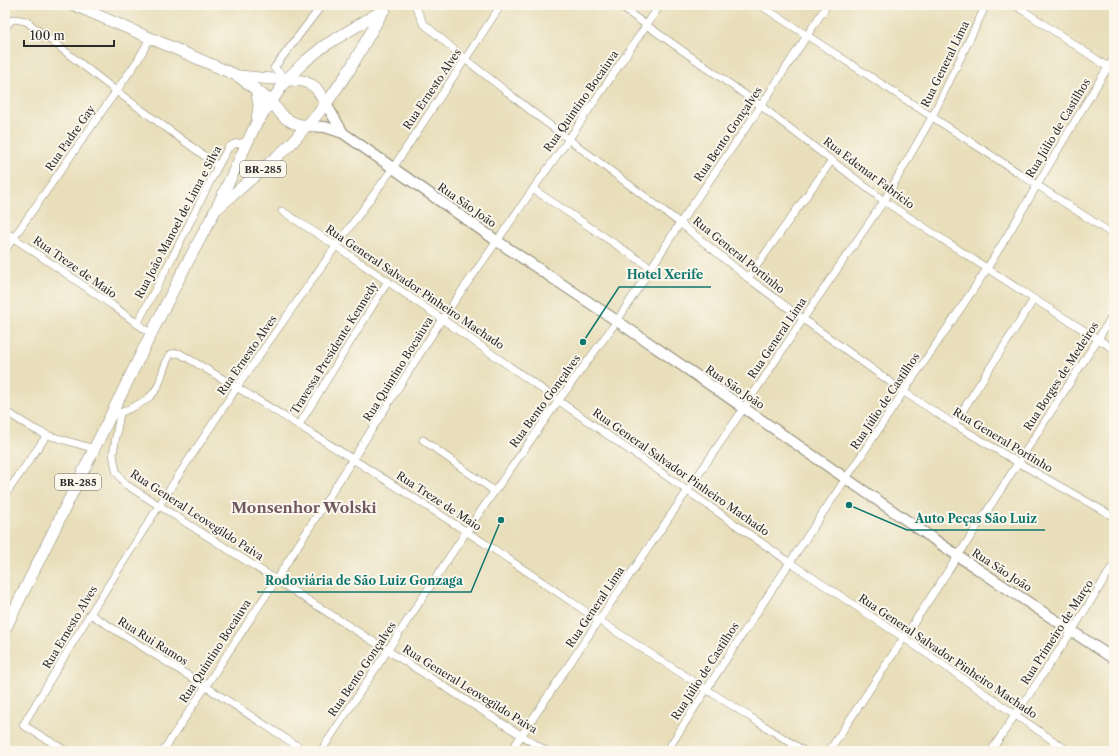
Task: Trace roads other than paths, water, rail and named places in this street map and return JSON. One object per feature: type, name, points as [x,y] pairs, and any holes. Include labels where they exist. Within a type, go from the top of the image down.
[{"type":"main road","points":[[74,5],[238,76],[271,102],[285,118],[294,123],[306,126]]},
{"type":"main road","name":"BR-285","points":[[5,629],[95,449],[117,412],[151,334],[216,209],[256,124],[287,79],[303,63],[324,46],[387,7]]},
{"type":"main road","name":"BR-285","points":[[216,209],[291,144],[326,104],[350,69],[387,7]]},
{"type":"main road","points":[[238,76],[298,80],[312,85],[318,91],[326,104]]},
{"type":"main road","points":[[256,89],[259,105],[256,124]]},
{"type":"main road","name":"Rua São João","points":[[326,104],[343,133]]},
{"type":"main road","name":"Rua São João","points":[[306,126],[326,128],[343,133],[498,241],[847,478],[958,556],[1114,659]]},
{"type":"street","points":[[287,79],[274,68],[322,5]]},
{"type":"street","name":"Rua General Portinho","points":[[415,5],[423,23],[465,59],[535,114],[680,222],[748,278],[803,319],[904,392],[954,424],[1114,517]]},
{"type":"street","name":"Rua Ernesto Alves","points":[[66,751],[23,725],[90,614],[237,387],[393,168],[501,5]]},
{"type":"street","name":"Rua Edemar Fabrício","points":[[618,5],[760,106],[884,200],[1034,299],[1114,349]]},
{"type":"street","name":"Rua Quintino Bocaiuva","points":[[163,751],[276,580],[442,319],[569,139],[660,5]]},
{"type":"street","points":[[760,5],[1114,235]]},
{"type":"street","name":"Rua Bento Gonçalves","points":[[321,751],[494,491],[617,321],[680,222],[827,5]]},
{"type":"street","name":"Rua General Lima","points":[[511,751],[884,200],[932,117],[986,5]]},
{"type":"street","points":[[1015,5],[1111,69]]},
{"type":"street","points":[[5,29],[10,21],[15,19],[26,22],[218,166]]},
{"type":"street","name":"Rua Padre Gay","points":[[5,250],[138,60],[150,38]]},
{"type":"street","name":"Rua Júlio de Castilhos","points":[[667,751],[789,562],[987,268],[1036,185],[1111,69],[1114,58]]},
{"type":"street","name":"Rua João Manoel de Lima e Silva","points":[[137,324],[228,148],[234,144],[247,142]]},
{"type":"street","points":[[748,278],[832,160]]},
{"type":"street","points":[[533,189],[651,268]]},
{"type":"street","name":"Rua General Salvador Pinheiro Machado","points":[[282,211],[388,281],[789,562],[904,638],[1068,751]]},
{"type":"street","name":"Rua Treze de Maio","points":[[5,232],[151,334]]},
{"type":"street","name":"Travessa Presidente Kennedy","points":[[299,425],[388,281]]},
{"type":"street","points":[[954,424],[1034,299]]},
{"type":"street","name":"Rua Borges de Medeiros","points":[[829,751],[1019,463],[1114,313]]},
{"type":"street","name":"Rua Treze de Maio","points":[[117,412],[147,400],[155,393],[160,382],[166,360],[171,354],[179,353],[299,425],[466,532],[706,690],[804,751]]},
{"type":"street","points":[[5,410],[34,429],[47,435],[95,449]]},
{"type":"street","name":"Rua General Leovegildo Paiva","points":[[117,412],[113,454],[116,471],[125,484],[546,751]]},
{"type":"street","points":[[5,494],[47,435]]},
{"type":"street","points":[[423,440],[494,491]]},
{"type":"street","name":"Rua Primeiro de Março","points":[[991,751],[1072,631],[1114,564]]},
{"type":"street","name":"Rua Rui Ramos","points":[[90,614],[305,751]]},
{"type":"place","name":"Hotel Xerife","points":[[583,342]]},
{"type":"place","name":"Auto Peças São Luiz","points":[[849,505]]},
{"type":"place","name":"Rodoviária de São Luiz Gonzaga","points":[[501,520]]},
{"type":"district","name":"Monsenhor Wolski","points":[[304,507]]}]
